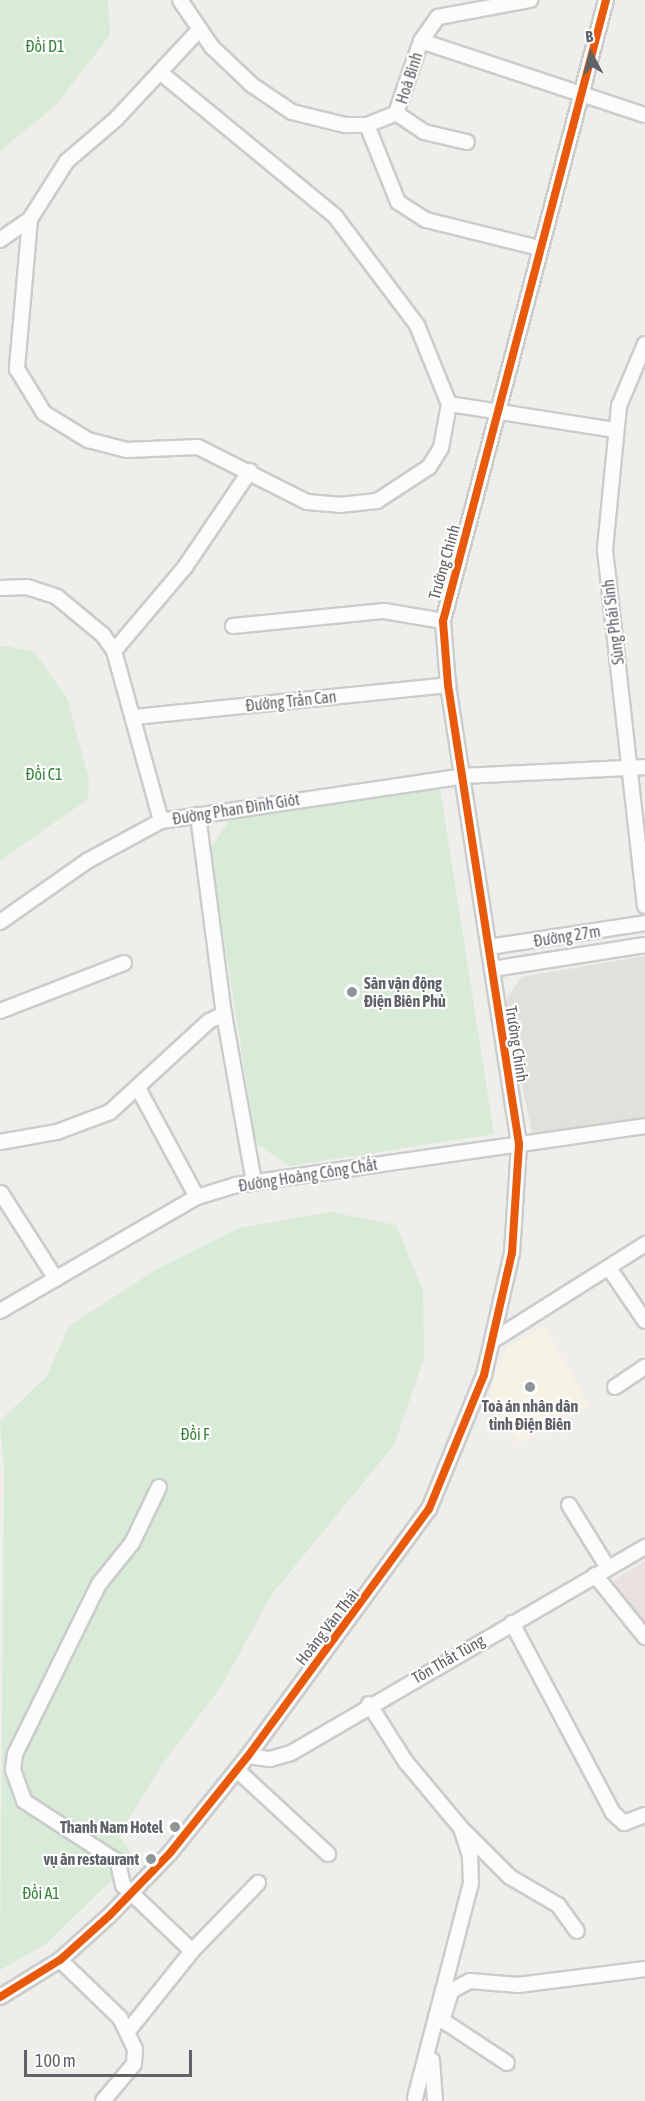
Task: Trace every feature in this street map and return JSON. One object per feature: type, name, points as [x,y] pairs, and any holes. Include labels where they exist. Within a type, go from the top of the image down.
[{"type":"street","name":"Hoà Bình","points":[[180,0],[198,31],[280,105],[327,124],[366,124],[396,113],[421,41],[438,16],[448,12],[530,0]]},
{"type":"street","name":"Trường Chinh","points":[[519,1144],[464,776],[448,685],[443,621],[501,409],[579,93],[606,0]]},
{"type":"street","points":[[0,240],[30,219],[67,161],[161,73],[198,31]]},
{"type":"street","points":[[421,41],[645,115]]},
{"type":"street","points":[[30,219],[17,369],[44,413],[88,440],[128,450],[198,447],[250,471],[307,502],[377,501],[429,467],[441,448],[449,404],[417,325],[356,238],[161,73]]},
{"type":"street","points":[[396,113],[424,132],[466,142]]},
{"type":"street","points":[[366,124],[395,197],[413,213],[539,248]]},
{"type":"street","name":"Sùng Phái Sinh","points":[[645,344],[624,388],[615,430],[606,550],[627,766],[645,906]]},
{"type":"street","points":[[449,404],[501,409],[615,430]]},
{"type":"street","points":[[114,651],[185,567],[250,471]]},
{"type":"street","points":[[0,588],[27,587],[57,597],[85,616],[114,651],[161,821]]},
{"type":"street","points":[[233,627],[384,611],[443,621]]},
{"type":"street","name":"Đường Trần Can","points":[[134,717],[448,685]]},
{"type":"street","name":"Đường Phan Đình Giót","points":[[0,922],[87,861],[161,821],[464,776],[627,766],[645,767]]},
{"type":"street","points":[[198,815],[224,1014],[254,1182]]},
{"type":"street","name":"Đường 27m","points":[[489,948],[645,924]]},
{"type":"street","points":[[582,933],[585,954]]},
{"type":"street","name":"Đường 27m","points":[[492,969],[645,945]]},
{"type":"street","points":[[0,1011],[124,963]]},
{"type":"street","points":[[0,1142],[88,1122],[138,1088],[209,1021],[224,1014]]},
{"type":"street","points":[[138,1088],[197,1197]]},
{"type":"street","name":"Đường Hoàng Công Chất","points":[[0,1311],[197,1197],[254,1182],[645,1126]]},
{"type":"street","name":"Hoàng Văn Thái","points":[[0,1997],[60,1960],[131,1892],[248,1756],[429,1509],[470,1417],[495,1339],[512,1253],[519,1144]]},
{"type":"street","points":[[2,1193],[56,1279]]},
{"type":"street","points":[[495,1339],[645,1244]]},
{"type":"street","points":[[609,1268],[645,1321]]},
{"type":"street","points":[[615,1387],[645,1367]]},
{"type":"street","points":[[159,1487],[132,1544],[99,1584],[15,1754],[13,1770],[24,1801],[113,1857],[131,1892],[192,1952]]},
{"type":"street","points":[[569,1504],[608,1568]]},
{"type":"street","name":"Tôn Thất Tùng","points":[[248,1756],[270,1759],[291,1753],[369,1704],[645,1547]]},
{"type":"street","points":[[595,1575],[645,1636]]},
{"type":"street","points":[[512,1623],[614,1813],[624,1823],[645,1815]]},
{"type":"street","points":[[369,1704],[406,1762],[460,1828],[510,1877],[558,1905],[577,1931]]},
{"type":"street","points":[[237,1770],[328,1854]]},
{"type":"street","points":[[415,2098],[438,2018],[471,1883],[470,1856],[460,1828]]},
{"type":"street","points":[[128,2031],[192,1952],[258,1883]]},
{"type":"street","points":[[60,1960],[128,2031],[134,2064],[103,2101]]},
{"type":"street","points":[[435,2101],[429,2073],[438,2018],[451,1991],[470,1981],[518,1985],[644,1970]]},
{"type":"street","points":[[438,2018],[507,2063]]},
{"type":"shaded area","points":[[645,956],[645,1117],[532,1134],[506,1001],[521,977]]},
{"type":"shaded area","points":[[545,1326],[588,1406],[518,1444],[489,1395],[506,1348]]},
{"type":"shaded area","points":[[645,1561],[645,1622],[612,1581]]},
{"type":"green space","name":"Đồi D1","points":[[0,0],[108,0],[110,35],[57,104],[0,151]]},
{"type":"green space","name":"Đồi C1","points":[[6,646],[34,652],[67,698],[89,780],[88,799],[0,861],[0,647]]},
{"type":"green space","name":"Sân vận động Điện Biên Phủ","points":[[440,788],[494,1134],[289,1166],[256,1143],[210,850],[229,820]]},
{"type":"green space","name":"Đồi F","points":[[330,1212],[396,1225],[423,1290],[424,1358],[394,1445],[272,1594],[221,1687],[161,1766],[119,1835],[134,1858],[46,1944],[0,1970],[4,1472],[0,1421],[47,1376],[69,1326],[157,1269],[239,1228]]},
{"type":"cycle path","points":[[0,1997],[60,1960],[110,1915],[170,1853],[248,1756],[429,1509],[484,1375],[512,1253],[519,1144],[448,685],[443,621],[606,0]]},
{"type":"place","name":"Sân vận động Điện Biên Phủ","points":[[352,992]]},
{"type":"place","name":"Toà án nhân dân tỉnh Điện Biên","points":[[530,1387]]},
{"type":"place","name":"Thanh Nam Hotel","points":[[175,1827]]},
{"type":"place","name":"vụ ân restaurant","points":[[151,1859]]},
{"type":"park label","name":"Đồi A1","points":[[41,1893]]}]
